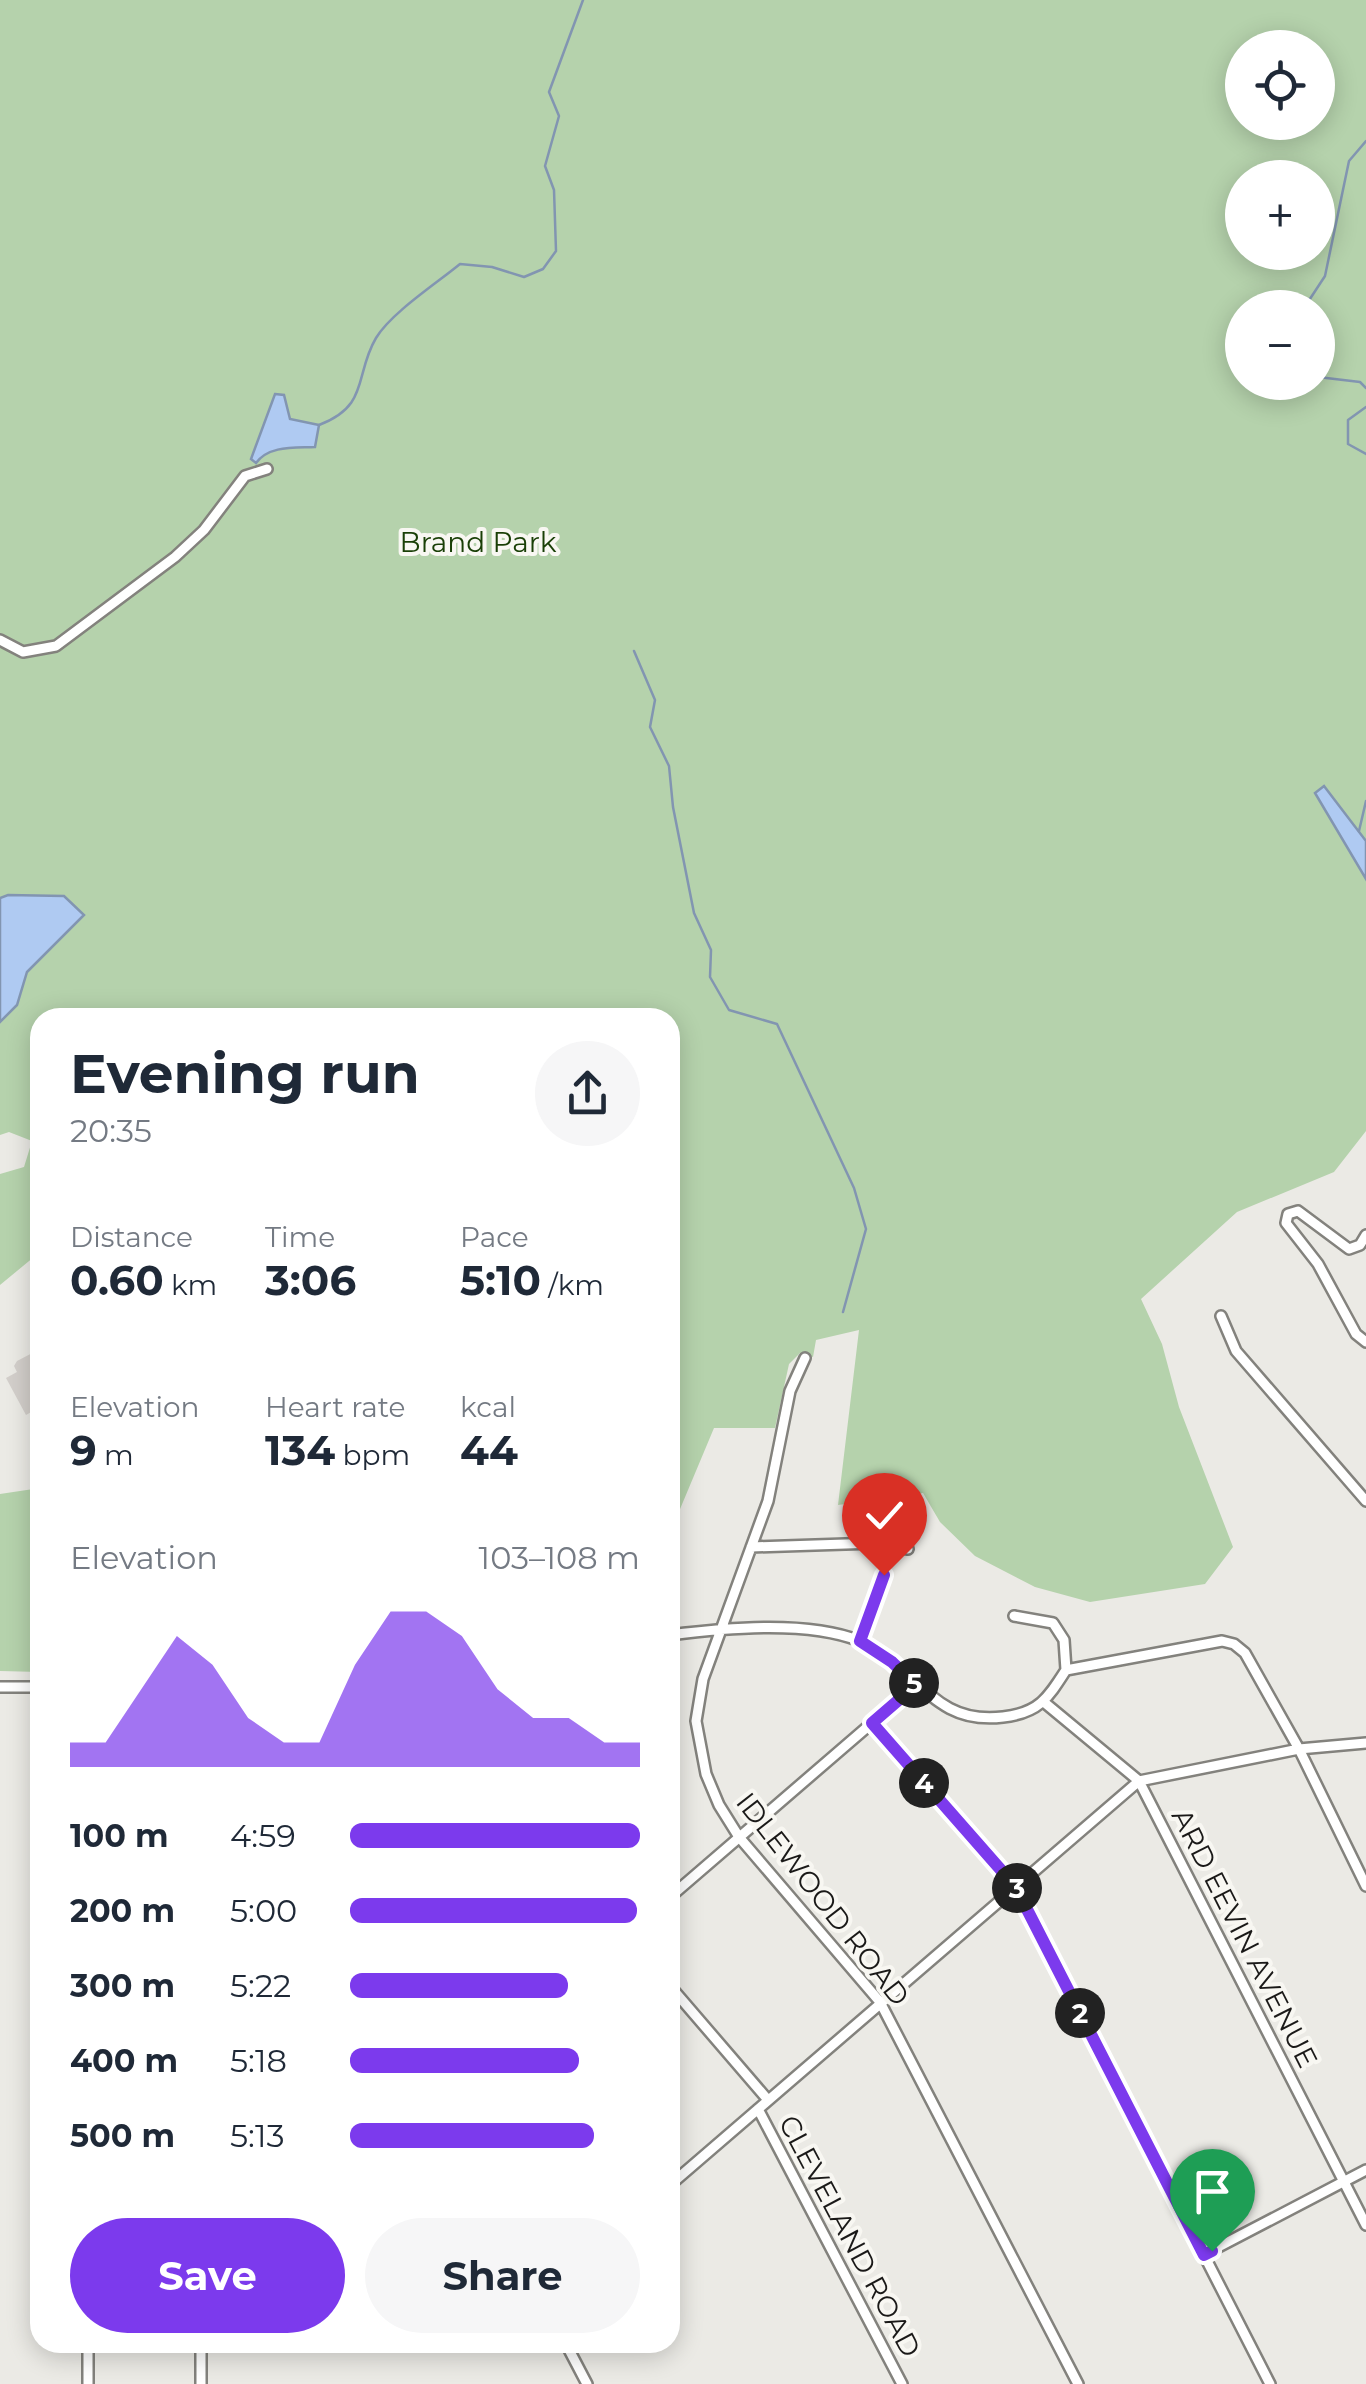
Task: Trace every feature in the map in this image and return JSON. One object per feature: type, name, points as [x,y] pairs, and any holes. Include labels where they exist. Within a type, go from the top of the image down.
[{"type":"street","points":[[0,640],[23,652],[56,646],[176,557],[204,530],[244,476],[266,468]]},
{"type":"street","points":[[1366,1236],[1360,1245],[1349,1248],[1298,1211],[1288,1214],[1286,1223],[1318,1264],[1356,1334],[1366,1342]]},
{"type":"street","points":[[1221,1316],[1236,1351],[1366,1501]]},
{"type":"street","name":"IDLEWOOD ROAD","points":[[805,1358],[790,1391],[768,1502],[703,1679],[696,1721],[706,1774],[739,1837],[880,2002],[1078,2384]]},
{"type":"street","points":[[751,1547],[876,1543],[908,1549]]},
{"type":"street","points":[[860,1641],[884,1575]]},
{"type":"street","points":[[680,1634],[722,1628],[818,1632],[860,1641],[892,1662],[951,1712],[982,1720],[1014,1716],[1045,1703],[1066,1670],[1064,1640],[1053,1623],[1014,1616]]},
{"type":"street","points":[[1066,1670],[1222,1642],[1234,1644],[1246,1654],[1299,1749],[1366,1886]]},
{"type":"street","points":[[680,1887],[916,1685]]},
{"type":"street","points":[[0,1686],[30,1687]]},
{"type":"street","name":"ARD EEVIN AVENUE","points":[[1045,1703],[1139,1781],[1366,2225]]},
{"type":"street","points":[[872,1723],[1015,1886],[1270,2384]]},
{"type":"street","points":[[680,2176],[1139,1781],[1299,1749],[1366,1743]]},
{"type":"street","name":"CLEVELAND ROAD","points":[[680,1998],[768,2100]]},
{"type":"street","name":"CLEVELAND ROAD","points":[[758,2108],[902,2384]]},
{"type":"street","points":[[1204,2255],[1366,2170]]},
{"type":"street","points":[[88,2353],[88,2384]]},
{"type":"street","points":[[201,2384],[202,2353]]},
{"type":"street","points":[[571,2353],[586,2384]]},
{"type":"green space","name":"Brand Park","points":[[0,0],[1366,0],[1366,841],[1324,787],[1315,793],[1366,879],[1366,1131],[1334,1172],[1237,1212],[1141,1299],[1162,1344],[1179,1407],[1233,1547],[1205,1584],[1090,1602],[1035,1587],[975,1556],[940,1522],[923,1493],[838,1505],[859,1330],[816,1340],[813,1357],[800,1353],[789,1364],[775,1428],[714,1428],[680,1509],[680,1008],[30,1008],[30,1140],[9,1132],[0,1135]]},
{"type":"green space","name":"Brand Park","points":[[30,1148],[30,1260],[0,1285],[0,1174],[24,1167]]},
{"type":"green space","points":[[30,1490],[30,1672],[0,1671],[0,1494]]},
{"type":"water","points":[[275,394],[284,395],[290,419],[319,425],[315,447],[275,450],[256,463],[251,459]]},
{"type":"water","points":[[1324,786],[1366,841],[1366,879],[1315,793]]},
{"type":"water","points":[[64,896],[84,915],[27,972],[17,1005],[0,1022],[0,898]]},
{"type":"building","points":[[30,1354],[30,1413],[26,1415],[6,1378],[17,1372],[17,1361]]},
{"type":"waterway","points":[[319,425],[346,409],[354,399],[369,352],[383,328],[460,264],[492,267],[524,277],[543,269],[556,251],[554,190],[545,166],[559,116],[549,92],[583,0]]},
{"type":"waterway","points":[[1316,290],[1325,276],[1349,161],[1366,141]]},
{"type":"waterway","points":[[1335,379],[1360,382],[1366,388]]},
{"type":"waterway","points":[[1366,407],[1348,420],[1348,444],[1366,454]]},
{"type":"waterway","points":[[634,651],[655,700],[650,727],[669,766],[694,913],[711,950],[710,977],[729,1010],[777,1024],[854,1188],[866,1229],[843,1312]]},
{"type":"waterway","points":[[1359,831],[1366,801]]},
{"type":"route","points":[[884,1575],[860,1641],[877,1650],[916,1685],[872,1723],[1015,1886],[1204,2255],[1212,2251]]}]
